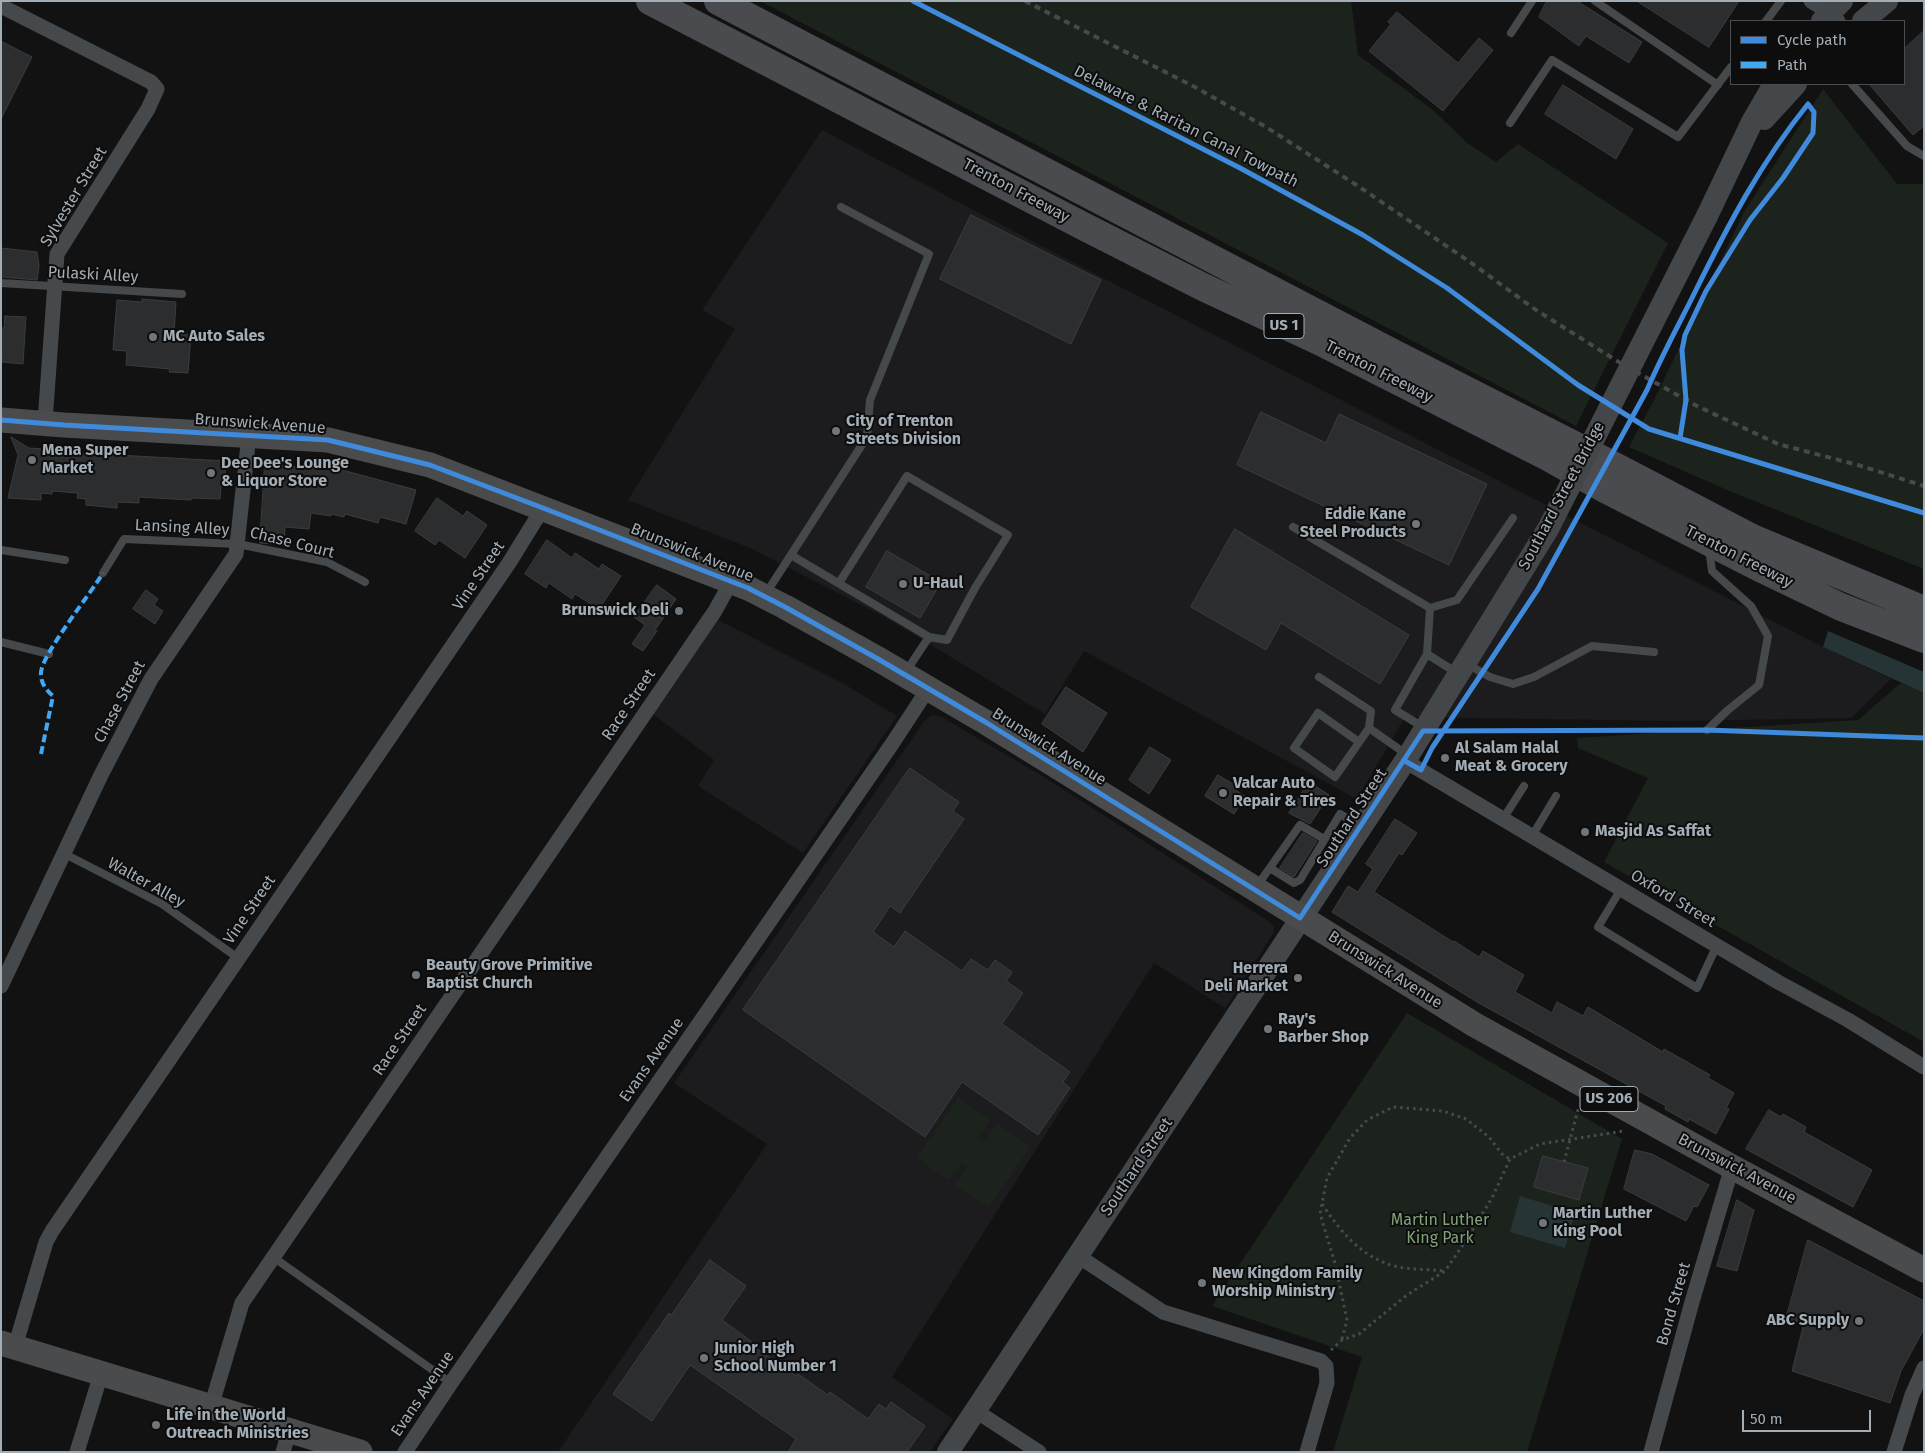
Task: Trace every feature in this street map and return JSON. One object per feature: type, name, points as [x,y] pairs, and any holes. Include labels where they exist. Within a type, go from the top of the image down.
[{"type":"highway","name":"Trenton Freeway","points":[[650,1],[1211,292],[1319,341],[1548,457],[1605,489],[1708,542],[1841,606],[1924,639]]},
{"type":"highway","name":"Trenton Freeway","points":[[718,1],[1752,538],[1924,610]]},
{"type":"main road","name":"Brunswick Avenue","points":[[1,420],[328,440],[349,444],[430,465],[764,596],[904,674],[987,723],[1475,1025],[1732,1167],[1924,1270]]},
{"type":"main road","points":[[8,1345],[212,1407],[286,1441],[360,1452]]},
{"type":"street","points":[[1864,20],[1887,1]]},
{"type":"street","name":"Sylvester Street","points":[[1,6],[151,82],[157,89],[148,109],[57,254],[44,422]]},
{"type":"street","points":[[1740,146],[1773,85]]},
{"type":"street","points":[[1740,146],[1795,85]]},
{"type":"street","name":"Southard Street Bridge","points":[[1424,730],[1548,530],[1707,216],[1740,146]]},
{"type":"street","name":"Chase Street","points":[[1,986],[101,775],[151,679],[220,575],[233,559],[238,544],[249,435]]},
{"type":"street","name":"Vine Street","points":[[8,1345],[46,1242],[52,1231],[510,563],[543,508]]},
{"type":"street","name":"Race Street","points":[[212,1407],[242,1304],[715,611],[732,582]]},
{"type":"street","name":"Evans Avenue","points":[[405,1452],[928,689]]},
{"type":"street","name":"Southard Street","points":[[948,1452],[1424,730]]},
{"type":"street","name":"Oxford Street","points":[[1406,758],[1503,819],[1778,982],[1848,1020],[1924,1067]]},
{"type":"street","name":"Bond Street","points":[[1651,1452],[1715,1221],[1732,1167]]},
{"type":"street","points":[[1078,1256],[1163,1312],[1323,1364],[1327,1383],[1307,1452]]},
{"type":"street","points":[[1894,1452],[1912,1395],[1924,1368]]},
{"type":"street","points":[[77,1452],[101,1374]]},
{"type":"street","points":[[976,1411],[1039,1452]]},
{"type":"lane","points":[[1511,33],[1532,1]]},
{"type":"lane","points":[[1595,1],[1718,85]]},
{"type":"lane","points":[[1767,20],[1781,1]]},
{"type":"lane","points":[[1510,122],[1552,60],[1678,138],[1730,68]]},
{"type":"lane","points":[[1853,85],[1907,146],[1924,156]]},
{"type":"lane","points":[[764,596],[867,437],[870,400],[929,254],[841,207]]},
{"type":"lane","name":"Pulaski Alley","points":[[1,283],[182,294]]},
{"type":"lane","points":[[791,555],[929,637],[946,640],[1008,535],[907,476],[839,583]]},
{"type":"lane","points":[[1293,527],[1430,608],[1457,600],[1513,518]]},
{"type":"lane","name":"Lansing Alley","points":[[104,574],[124,539],[238,544]]},
{"type":"lane","points":[[1707,730],[1728,710],[1759,686],[1768,636],[1752,606],[1712,571],[1708,542]]},
{"type":"lane","name":"Chase Court","points":[[238,544],[327,562],[365,582]]},
{"type":"lane","points":[[1,550],[65,560]]},
{"type":"lane","points":[[1424,730],[1395,710],[1427,654],[1430,608]]},
{"type":"lane","points":[[904,674],[929,637]]},
{"type":"lane","points":[[1,642],[49,654]]},
{"type":"lane","points":[[1427,654],[1462,668],[1513,684],[1534,676],[1592,646],[1654,652]]},
{"type":"lane","points":[[1319,677],[1371,711],[1369,728],[1335,777],[1294,748],[1318,713],[1359,742]]},
{"type":"lane","points":[[1369,728],[1406,758]]},
{"type":"lane","points":[[1503,819],[1524,786]]},
{"type":"lane","points":[[1532,836],[1556,796]]},
{"type":"lane","points":[[1270,868],[1294,883],[1300,880],[1340,814],[1361,827]]},
{"type":"lane","points":[[1255,890],[1300,825],[1324,839]]},
{"type":"lane","name":"Walter Alley","points":[[63,854],[162,904],[238,958]]},
{"type":"lane","points":[[1621,888],[1598,927],[1697,988],[1717,946]]},
{"type":"lane","points":[[273,1258],[451,1383]]},
{"type":"path","points":[[1680,438],[1686,400],[1682,350],[1685,335],[1706,291],[1750,220],[1783,178],[1814,133],[1814,112],[1808,104]]},
{"type":"path","points":[[1672,436],[1688,440]]},
{"type":"path","points":[[1564,1162],[1578,1106],[1587,1087]]},
{"type":"path","points":[[1323,1364],[1342,1340],[1348,1320],[1335,1263],[1320,1214],[1327,1178],[1350,1138],[1367,1120],[1393,1107],[1443,1111],[1466,1119],[1489,1137],[1502,1154],[1510,1160]]},
{"type":"path","points":[[1342,1340],[1359,1334],[1408,1295],[1446,1271],[1492,1198],[1510,1160],[1540,1144],[1624,1132],[1638,1115]]},
{"type":"path","points":[[1322,1204],[1348,1240],[1372,1258],[1396,1266],[1446,1271]]},
{"type":"shaded area","points":[[822,130],[1072,262],[1823,647],[1891,679],[1851,718],[1676,721],[1405,717],[1357,799],[1084,651],[1045,714],[883,616],[750,548],[628,500],[735,329],[702,310]]},
{"type":"shaded area","points":[[703,614],[846,685],[897,716],[803,853],[698,786],[714,760],[642,706]]},
{"type":"shaded area","points":[[1828,631],[1924,672],[1924,693],[1823,647]]},
{"type":"shaded area","points":[[933,715],[942,717],[1044,777],[1270,922],[1274,927],[1273,934],[1225,1008],[1154,963],[892,1377],[953,1419],[930,1452],[558,1452],[767,1144],[674,1083],[925,720]]},
{"type":"shaded area","name":"Martin Luther King Pool","points":[[1520,1196],[1575,1213],[1565,1248],[1510,1232]]},
{"type":"green space","points":[[760,1],[1351,1],[1358,55],[1433,110],[1466,142],[1496,162],[1518,144],[1668,243],[1576,426]]},
{"type":"green space","points":[[1823,89],[1897,184],[1924,184],[1924,569],[1732,492],[1629,447],[1655,398],[1744,212]]},
{"type":"green space","points":[[1901,683],[1924,693],[1924,1042],[1604,862],[1648,778],[1578,748],[1577,738],[1858,720]]},
{"type":"green space","name":"Martin Luther King Park","points":[[1407,1013],[1622,1139],[1527,1452],[1333,1452],[1362,1357],[1212,1306]]},
{"type":"green space","points":[[958,1098],[990,1120],[978,1138],[984,1143],[997,1124],[1030,1147],[989,1207],[956,1185],[968,1167],[962,1162],[949,1180],[917,1158]]},
{"type":"building","points":[[1547,1],[1577,1],[1642,42],[1629,63],[1586,36],[1579,46],[1539,17]]},
{"type":"building","points":[[1637,1],[1739,1],[1709,47]]},
{"type":"building","points":[[1397,12],[1458,63],[1479,38],[1493,50],[1443,111],[1369,51],[1391,24],[1388,22]]},
{"type":"building","points":[[1924,31],[1924,126],[1913,135],[1870,85],[1905,85],[1905,48]]},
{"type":"building","points":[[1,41],[32,57],[1,119]]},
{"type":"building","points":[[1563,85],[1633,129],[1616,159],[1545,114]]},
{"type":"building","points":[[971,215],[1101,280],[1071,344],[940,279]]},
{"type":"building","points":[[1,248],[37,252],[39,266],[37,280],[1,277]]},
{"type":"building","name":"MC Auto Sales","points":[[142,299],[176,302],[174,334],[191,335],[188,373],[169,372],[170,369],[126,365],[127,351],[113,350],[117,300],[142,302]]},
{"type":"building","points":[[5,316],[26,317],[23,364],[2,362],[1,328],[4,328]]},
{"type":"building","name":"Eddie Kane Steel Products","points":[[1261,412],[1326,443],[1339,414],[1487,484],[1449,565],[1237,465]]},
{"type":"building","points":[[11,437],[29,448],[45,449],[45,451],[226,461],[224,486],[221,486],[220,499],[191,498],[191,500],[139,497],[139,503],[117,502],[117,508],[86,505],[86,499],[77,498],[78,493],[52,491],[52,494],[41,493],[41,500],[8,498],[18,455]]},
{"type":"building","points":[[265,464],[346,471],[416,490],[406,524],[380,517],[378,523],[345,514],[344,517],[311,513],[309,529],[285,527],[284,545],[260,543]]},
{"type":"building","points":[[437,498],[463,516],[467,511],[487,525],[465,558],[439,540],[435,545],[415,531]]},
{"type":"building","points":[[1235,529],[1409,635],[1380,684],[1281,623],[1266,650],[1191,607]]},
{"type":"building","points":[[547,540],[572,558],[575,553],[599,569],[602,564],[621,576],[599,609],[575,594],[572,599],[549,583],[546,588],[525,574]]},
{"type":"building","name":"U-Haul","points":[[887,551],[941,582],[920,618],[866,587]]},
{"type":"building","points":[[657,585],[676,599],[643,651],[632,644],[645,625],[634,617]]},
{"type":"building","points":[[146,590],[158,599],[154,605],[163,611],[155,624],[133,609]]},
{"type":"building","points":[[1066,687],[1107,713],[1083,752],[1042,724]]},
{"type":"building","points":[[1150,747],[1171,760],[1149,794],[1129,780]]},
{"type":"building","points":[[910,768],[959,802],[953,811],[964,819],[900,913],[890,906],[873,932],[894,947],[905,931],[962,971],[971,959],[988,970],[995,960],[1012,972],[1006,981],[1023,993],[1002,1024],[1070,1072],[1063,1082],[1070,1088],[1038,1135],[962,1082],[925,1137],[743,1010]]},
{"type":"building","name":"Valcar Auto Repair & Tires","points":[[1218,775],[1238,787],[1235,790],[1245,796],[1234,814],[1205,796]]},
{"type":"building","points":[[1309,782],[1329,795],[1310,824],[1289,813]]},
{"type":"building","points":[[1395,819],[1417,833],[1402,855],[1399,853],[1374,892],[1479,957],[1483,951],[1524,975],[1515,992],[1552,1013],[1557,1002],[1583,1016],[1588,1007],[1663,1052],[1664,1049],[1710,1075],[1708,1078],[1734,1093],[1726,1108],[1729,1109],[1716,1134],[1689,1119],[1688,1122],[1665,1109],[1666,1106],[1477,1002],[1332,912],[1348,886],[1358,892],[1373,869],[1366,864]]},
{"type":"building","points":[[1303,833],[1317,841],[1294,877],[1280,868]]},
{"type":"building","points":[[1769,1110],[1781,1117],[1783,1114],[1806,1127],[1804,1132],[1872,1170],[1853,1207],[1746,1149]]},
{"type":"building","points":[[1635,1150],[1652,1154],[1709,1185],[1697,1207],[1694,1206],[1686,1221],[1624,1189]]},
{"type":"building","points":[[1543,1156],[1588,1168],[1579,1200],[1534,1187]]},
{"type":"building","points":[[1737,1200],[1754,1210],[1737,1271],[1717,1266]]},
{"type":"building","name":"ABC Supply","points":[[1808,1240],[1924,1301],[1924,1329],[1901,1371],[1890,1403],[1792,1371],[1804,1323],[1786,1319]]},
{"type":"building","name":"Junior High School Number 1","points":[[710,1260],[746,1286],[722,1320],[752,1342],[750,1344],[796,1376],[798,1374],[828,1395],[830,1392],[868,1419],[879,1404],[886,1409],[891,1402],[925,1426],[907,1452],[788,1452],[796,1439],[690,1365],[652,1421],[613,1394],[669,1313],[671,1315]]},
{"type":"railway","points":[[1025,1],[1193,86],[1266,127],[1358,186],[1470,262],[1536,310],[1622,364],[1697,406],[1778,444],[1858,465],[1924,486]]},
{"type":"marked path","points":[[41,754],[53,696],[41,679],[44,663],[58,638],[103,573]]},
{"type":"cycle path","name":"Delaware & Raritan Canal Towpath","points":[[913,1],[1240,168],[1363,235],[1447,288],[1578,385],[1649,429],[1924,513]]},
{"type":"cycle path","points":[[1405,761],[1421,770],[1432,748],[1538,589],[1647,390],[1732,220],[1775,149],[1808,104],[1814,112],[1813,133],[1783,178],[1750,220],[1706,291],[1685,335],[1682,350],[1686,400],[1680,438]]},
{"type":"cycle path","points":[[1,420],[328,440],[430,465],[543,508],[748,588],[785,607],[987,723],[1300,918],[1423,731],[1707,730],[1924,738]]},
{"type":"place","name":"MC Auto Sales","points":[[153,337]]},
{"type":"place","name":"City of Trenton Streets Division","points":[[836,431]]},
{"type":"place","name":"Mena Super Market","points":[[32,460]]},
{"type":"place","name":"Dee Dee's Lounge & Liquor Store","points":[[211,473]]},
{"type":"place","name":"Eddie Kane Steel Products","points":[[1416,524]]},
{"type":"place","name":"U-Haul","points":[[903,584]]},
{"type":"place","name":"Brunswick Deli","points":[[679,611]]},
{"type":"place","name":"Al Salam Halal Meat & Grocery","points":[[1445,758]]},
{"type":"place","name":"Valcar Auto Repair & Tires","points":[[1223,793]]},
{"type":"place","name":"Masjid As Saffat","points":[[1585,832]]},
{"type":"place","name":"Beauty Grove Primitive Baptist Church","points":[[416,975]]},
{"type":"place","name":"Herrera Deli Market","points":[[1298,978]]},
{"type":"place","name":"Ray's Barber Shop","points":[[1268,1029]]},
{"type":"place","name":"Martin Luther King Pool","points":[[1543,1223]]},
{"type":"place","name":"New Kingdom Family Worship Ministry","points":[[1202,1283]]},
{"type":"place","name":"ABC Supply","points":[[1859,1321]]},
{"type":"place","name":"Junior High School Number 1","points":[[704,1358]]},
{"type":"place","name":"Life in the World Outreach Ministries","points":[[156,1425]]}]
